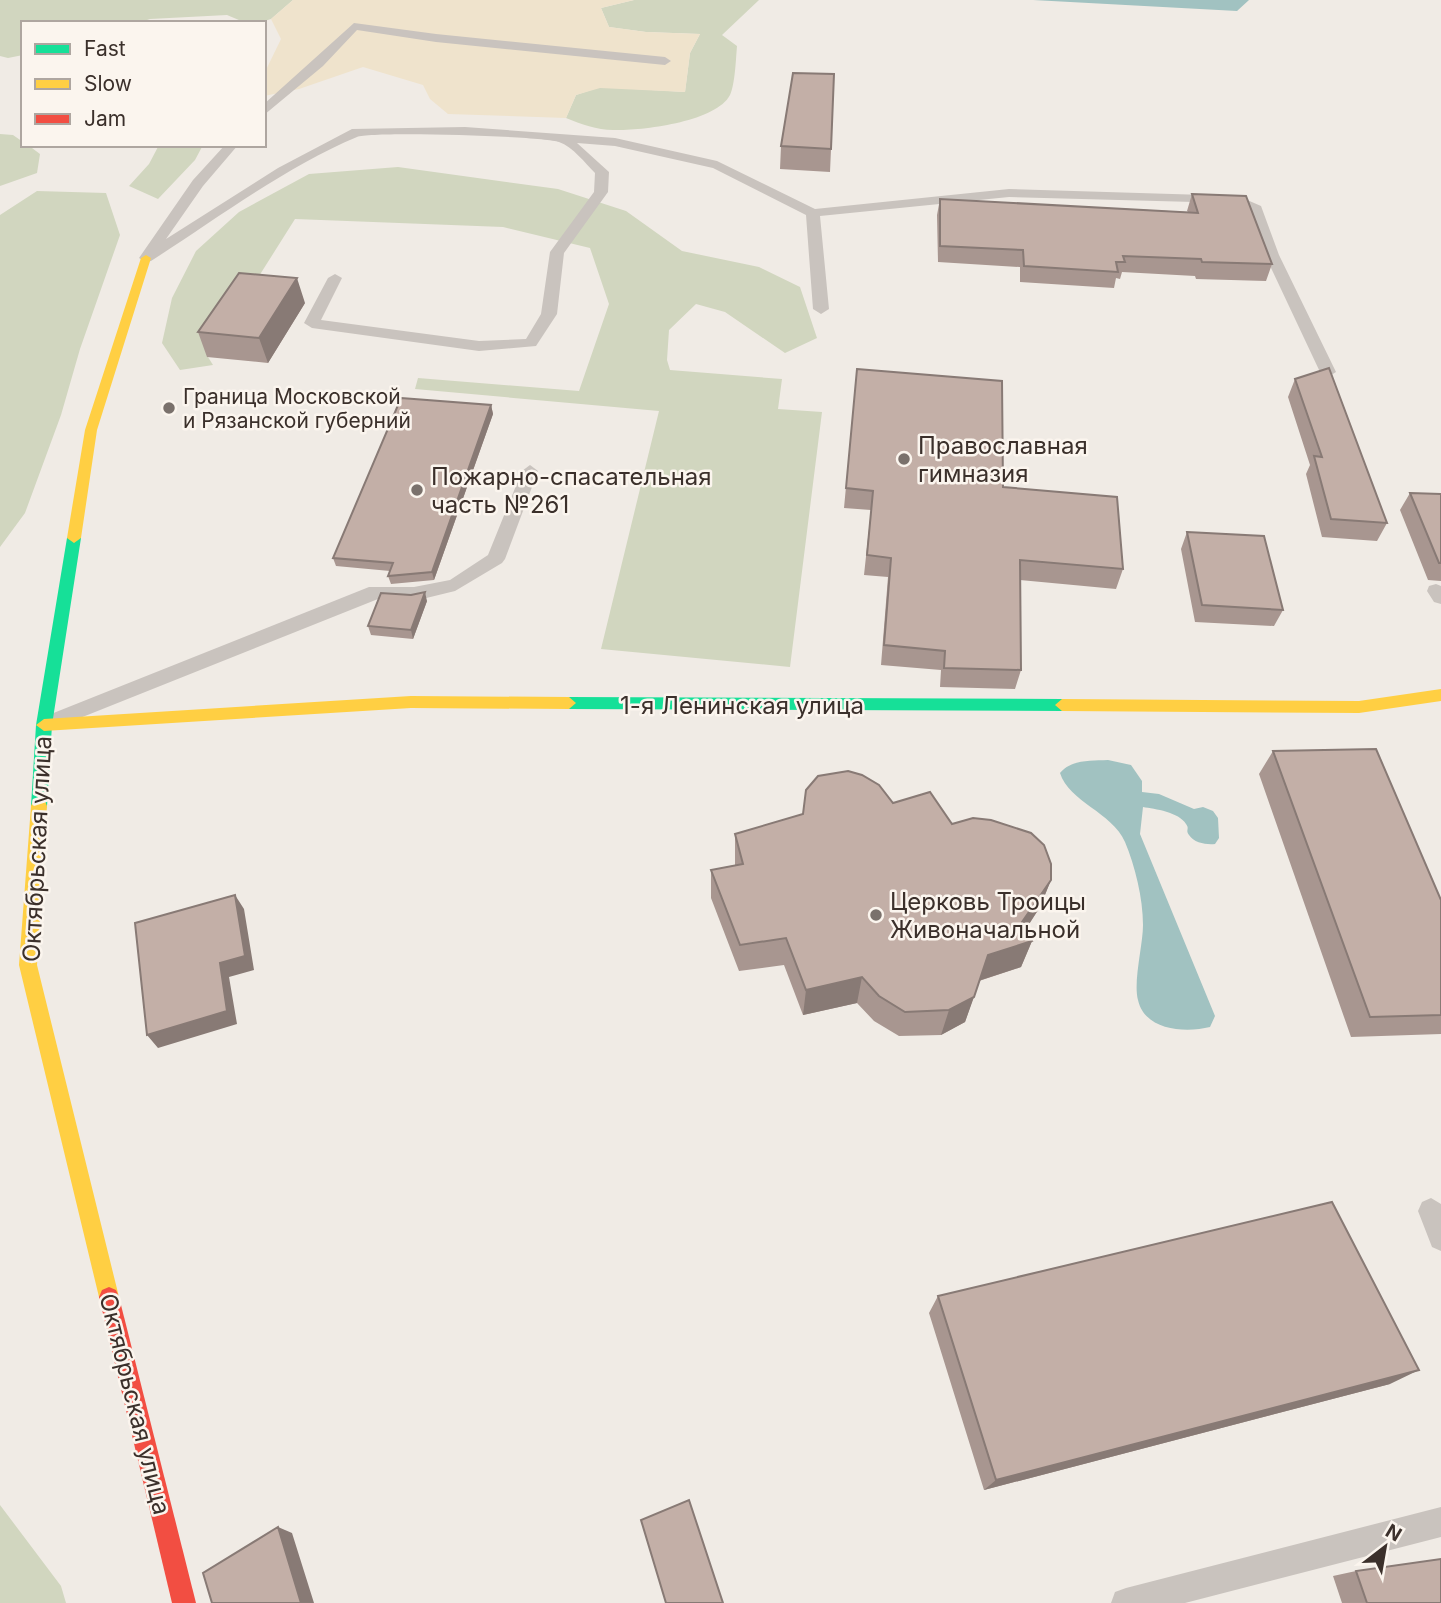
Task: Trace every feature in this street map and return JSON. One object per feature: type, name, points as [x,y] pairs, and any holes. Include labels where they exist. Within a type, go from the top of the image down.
[{"type":"street","name":"Октябрьская улица","points":[[146,258],[91,430],[44,725],[28,965],[184,1603]]},
{"type":"street","name":"1-я Ленинская улица","points":[[44,725],[411,702],[1359,707],[1441,695]]},
{"type":"lane","points":[[266,109],[319,63],[354,26],[436,38],[665,61]]},
{"type":"lane","points":[[146,258],[283,171],[356,132],[464,131],[615,142],[717,165],[813,213],[1009,193],[1233,199],[1254,206],[1272,255],[1328,372]]},
{"type":"lane","points":[[335,278],[312,323],[479,346],[531,343],[549,314],[557,252],[601,192],[602,172],[583,153],[561,138]]},
{"type":"lane","points":[[146,258],[198,183],[230,147]]},
{"type":"lane","points":[[813,213],[821,310]]},
{"type":"lane","points":[[44,725],[376,592],[414,594],[455,585],[496,559],[530,471]]},
{"type":"lane","points":[[1431,1211],[1441,1238]]},
{"type":"lane","points":[[1126,1603],[1441,1522]]},
{"type":"green space","points":[[0,0],[293,0],[271,19],[264,21],[241,21],[227,15],[144,21],[21,21],[21,55],[8,58],[0,56]]},
{"type":"green space","points":[[634,0],[759,0],[722,35],[737,46],[732,91],[722,104],[694,118],[641,129],[601,129],[566,118],[576,95],[600,87],[685,92],[690,53],[700,34],[646,32],[609,27],[601,8]]},
{"type":"green space","points":[[0,134],[13,135],[21,141],[21,147],[31,147],[40,154],[37,173],[0,186]]},
{"type":"green space","points":[[158,147],[202,147],[195,160],[158,199],[129,186],[149,164]]},
{"type":"green space","points":[[398,167],[558,189],[626,211],[682,251],[759,267],[800,287],[817,338],[785,353],[725,312],[696,304],[669,330],[667,360],[670,370],[782,379],[778,409],[822,412],[790,667],[601,649],[659,411],[415,389],[418,378],[579,391],[609,304],[590,248],[503,227],[295,219],[208,357],[213,365],[180,370],[162,343],[172,298],[196,251],[239,212],[309,174]]},
{"type":"green space","points":[[37,191],[106,193],[120,235],[80,349],[61,415],[25,513],[0,547],[0,215]]},
{"type":"green space","points":[[0,1505],[61,1586],[66,1603],[0,1603]]},
{"type":"sand","points":[[293,0],[634,0],[601,8],[609,27],[646,32],[700,34],[690,53],[685,92],[600,88],[576,95],[566,118],[448,114],[430,99],[423,85],[363,67],[299,89],[266,96],[266,70],[281,39],[271,19]]},
{"type":"water","points":[[1033,0],[1249,0],[1237,11]]},
{"type":"water","points":[[1108,760],[1131,765],[1142,781],[1142,792],[1159,794],[1194,809],[1203,807],[1213,811],[1218,818],[1219,838],[1215,844],[1205,844],[1191,838],[1187,826],[1178,817],[1143,807],[1140,834],[1215,1016],[1210,1027],[1190,1030],[1158,1024],[1142,1010],[1138,1000],[1143,915],[1138,882],[1129,851],[1119,832],[1072,792],[1060,773],[1076,763]]},
{"type":"building","points":[[793,73],[834,74],[831,149],[781,146]]},
{"type":"building","points":[[1192,194],[1246,196],[1272,264],[1123,256],[1125,262],[1116,262],[1118,272],[1024,266],[1023,250],[940,246],[940,199],[1198,213]]},
{"type":"building","points":[[239,273],[297,278],[259,338],[198,332]]},
{"type":"building","points":[[1329,368],[1387,523],[1331,519],[1314,456],[1322,457],[1295,379]]},
{"type":"building","points":[[857,369],[1002,381],[1003,487],[1117,497],[1123,569],[1020,560],[1021,670],[944,668],[945,651],[884,645],[891,558],[867,555],[873,491],[846,488]]},
{"type":"building","name":"Пожарно-спасательная часть №261","points":[[401,398],[491,405],[432,572],[388,576],[393,563],[333,558]]},
{"type":"building","points":[[1410,493],[1441,494],[1441,563],[1439,563]]},
{"type":"building","points":[[1187,532],[1264,536],[1283,610],[1202,605]]},
{"type":"building","points":[[425,592],[411,630],[368,626],[381,593],[411,595]]},
{"type":"building","points":[[1376,749],[1441,900],[1441,1015],[1370,1017],[1273,751]]},
{"type":"building","name":"Церковь Троицы Живоначальной","points":[[848,771],[862,775],[879,785],[893,803],[930,792],[952,824],[973,818],[991,820],[1031,833],[1044,845],[1051,864],[1051,880],[1022,922],[1032,941],[988,955],[974,997],[949,1010],[905,1012],[879,996],[862,977],[806,990],[786,938],[740,945],[711,870],[743,864],[735,834],[803,814],[806,790],[818,776]]},
{"type":"building","points":[[235,895],[245,956],[220,963],[227,1011],[147,1035],[135,923]]},
{"type":"building","points":[[1332,1202],[1419,1370],[996,1480],[938,1296]]},
{"type":"building","points":[[689,1500],[723,1603],[666,1603],[641,1520]]},
{"type":"building","points":[[278,1527],[301,1603],[212,1603],[203,1573]]},
{"type":"building","points":[[1441,1559],[1441,1603],[1367,1603],[1356,1571]]},
{"type":"traffic: fast","points":[[39,806],[44,725],[74,538]]},
{"type":"traffic: fast","points":[[569,703],[1062,705]]},
{"type":"traffic: slow","points":[[74,538],[91,430],[146,258]]},
{"type":"traffic: slow","points":[[1062,705],[1359,707],[1441,695]]},
{"type":"traffic: slow","points":[[44,725],[411,702],[569,703]]},
{"type":"traffic: slow","points":[[39,806],[28,965],[109,1297]]},
{"type":"traffic: jam","points":[[109,1297],[184,1603]]},
{"type":"place","name":"Граница Московской и Рязанской губерний","points":[[169,408]]},
{"type":"place","name":"Православная гимназия","points":[[904,459]]},
{"type":"place","name":"Пожарно-спасательная часть №261","points":[[417,490]]},
{"type":"place","name":"Церковь Троицы Живоначальной","points":[[876,915]]}]
